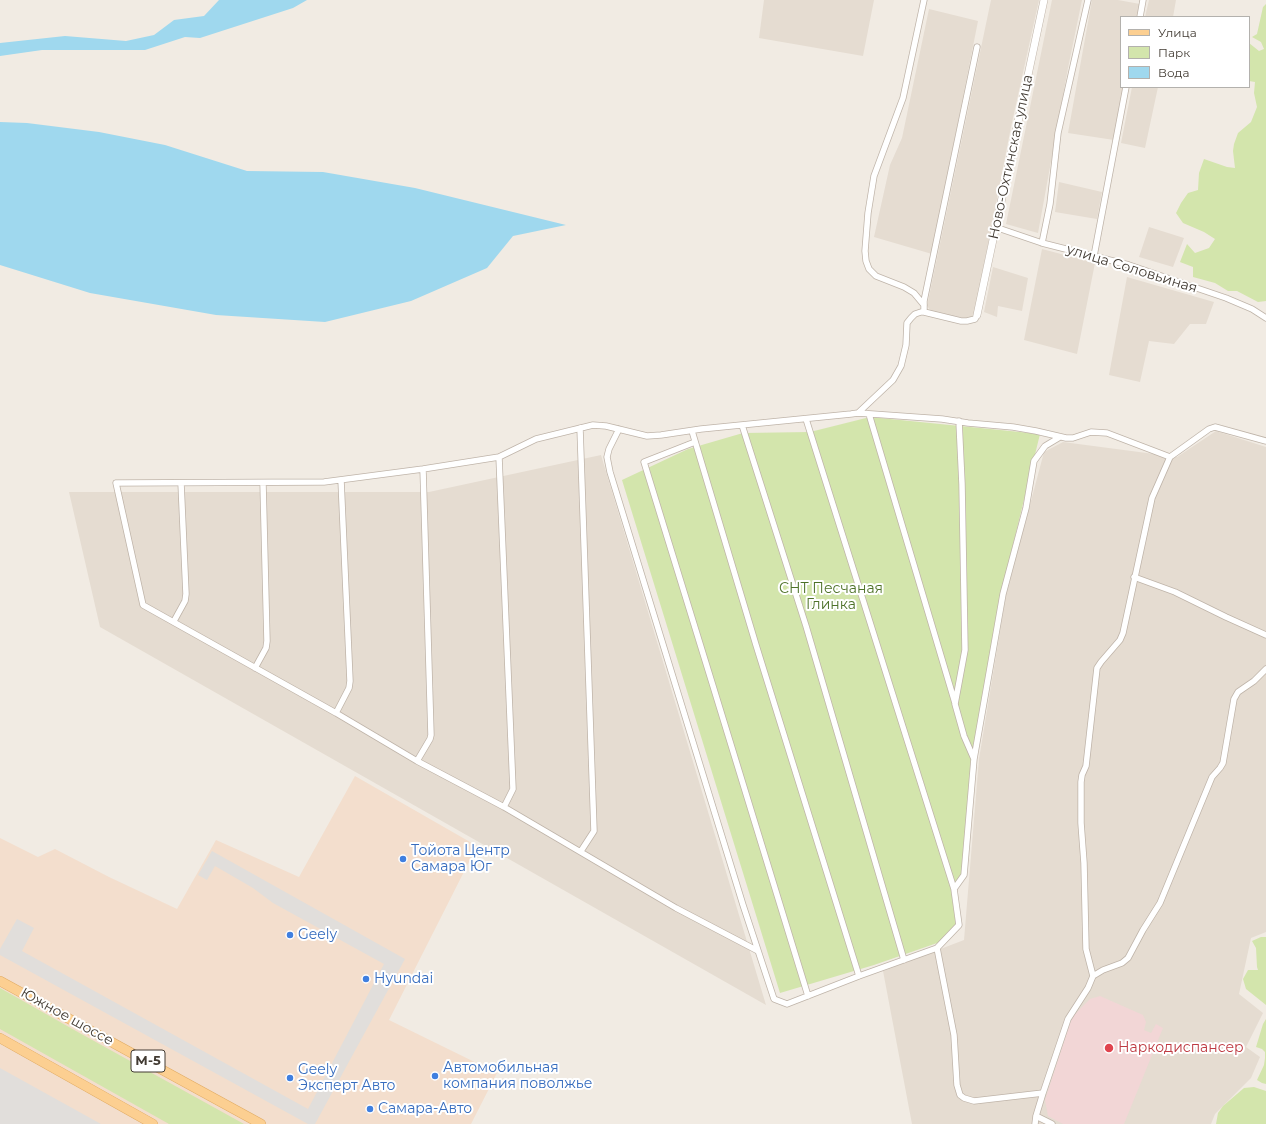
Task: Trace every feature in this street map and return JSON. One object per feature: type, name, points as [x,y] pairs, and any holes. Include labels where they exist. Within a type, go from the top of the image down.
[{"type":"main road","name":"Южное шоссе","points":[[0,981],[260,1124]]},
{"type":"main road","points":[[0,1038],[153,1124]]},
{"type":"street","points":[[924,0],[903,98],[874,176],[868,213],[865,251],[866,261],[869,269],[876,276],[904,287],[914,293],[924,308],[962,321],[975,319],[977,315]]},
{"type":"street","name":"Ново-Охтинская улица","points":[[977,315],[1044,0]]},
{"type":"street","points":[[1042,243],[1050,204],[1058,133],[1086,0]]},
{"type":"street","points":[[1140,16],[1143,0]]},
{"type":"street","points":[[858,413],[893,380],[901,366],[906,345],[907,323],[915,314],[924,308],[977,47]]},
{"type":"street","points":[[1094,256],[1126,88]]},
{"type":"street","name":"улица Соловьиная","points":[[995,227],[1042,243],[1129,265],[1226,298],[1252,309],[1266,318]]},
{"type":"street","points":[[758,951],[676,908],[504,807],[417,761],[336,713],[143,605],[116,483],[324,482],[499,457],[536,439],[593,425],[606,426],[647,436],[661,436],[742,425],[858,413],[942,419],[1021,428],[1060,437],[1073,438],[1092,432],[1107,432],[1170,457]]},
{"type":"street","points":[[869,414],[964,736],[974,759]]},
{"type":"street","points":[[619,429],[609,449],[607,457],[608,465],[758,951],[774,999],[787,1004],[937,948],[959,925],[954,889],[806,419]]},
{"type":"street","points":[[955,704],[965,650],[962,484],[959,421]]},
{"type":"street","points":[[742,425],[806,626],[904,960]]},
{"type":"street","points":[[1093,976],[1086,949],[1080,782],[1086,766],[1097,668],[1121,637],[1152,498],[1170,457],[1209,429],[1215,427],[1266,441]]},
{"type":"street","points":[[580,428],[594,831],[581,851]]},
{"type":"street","points":[[692,431],[756,645],[859,976]]},
{"type":"street","points":[[954,889],[964,875],[974,759],[1003,594],[1026,508],[1034,461],[1045,446],[1060,437]]},
{"type":"street","points":[[695,442],[644,462],[808,996]]},
{"type":"street","points":[[499,457],[513,789],[504,807]]},
{"type":"street","points":[[417,761],[431,735],[423,469]]},
{"type":"street","points":[[336,713],[349,688],[350,681],[341,480]]},
{"type":"street","points":[[174,621],[185,601],[186,594],[181,483]]},
{"type":"street","points":[[254,668],[266,648],[267,641],[263,483]]},
{"type":"street","points":[[1134,577],[1175,592],[1226,618],[1266,635]]},
{"type":"street","points":[[1035,1124],[1043,1093],[1068,1019],[1088,988],[1093,976],[1103,970],[1122,963],[1128,958],[1160,903],[1212,777],[1223,763],[1234,699],[1238,692],[1254,681],[1266,669]]},
{"type":"street","points":[[937,948],[954,1035],[957,1085],[960,1095],[974,1101],[1043,1093]]},
{"type":"street","points":[[1036,1116],[1052,1124]]},
{"type":"shaded area","points":[[764,0],[874,0],[863,56],[759,38]]},
{"type":"shaded area","points":[[991,0],[1039,0],[1011,127],[974,316],[967,319],[931,311],[927,306]]},
{"type":"shaded area","points":[[1052,0],[1082,0],[1038,233],[1006,224]]},
{"type":"shaded area","points":[[1092,0],[1118,0],[1140,4],[1137,16],[1120,16],[1120,88],[1124,88],[1114,140],[1068,133]]},
{"type":"shaded area","points":[[1149,0],[1176,0],[1173,16],[1145,16]]},
{"type":"shaded area","points":[[929,9],[978,21],[932,254],[874,237],[890,165],[902,138]]},
{"type":"shaded area","points":[[1132,88],[1158,88],[1145,148],[1121,143]]},
{"type":"shaded area","points":[[1059,182],[1102,192],[1097,219],[1055,212]]},
{"type":"shaded area","points":[[1149,227],[1184,238],[1173,267],[1139,257]]},
{"type":"shaded area","points":[[1042,249],[1095,263],[1077,354],[1024,340]]},
{"type":"shaded area","points":[[993,267],[1028,278],[1022,311],[998,306],[997,317],[984,312]]},
{"type":"shaded area","points":[[1127,277],[1214,302],[1206,324],[1190,324],[1174,344],[1149,341],[1140,382],[1109,375]]},
{"type":"shaded area","points":[[1216,431],[1266,447],[1266,932],[1251,938],[1239,994],[1263,1013],[1246,1047],[1260,1057],[1251,1078],[1215,1114],[1211,1124],[912,1124],[883,971],[964,940],[979,759],[1006,595],[1044,452],[1063,442],[1177,457]]},
{"type":"shaded area","points":[[601,455],[766,1005],[100,627],[69,492],[429,492]]},
{"type":"shaded area","points":[[355,776],[477,846],[389,1020],[497,1073],[471,1124],[0,1124],[0,838],[38,857],[55,849],[109,877],[177,909],[216,840],[299,877]]},
{"type":"shaded area","points":[[212,851],[405,959],[315,1124],[308,1124],[0,955],[0,949],[17,919],[34,928],[22,951],[308,1109],[384,964],[273,903],[253,888],[215,866],[207,880],[198,875]]},
{"type":"shaded area","name":"Наркодиспансер","points":[[1100,996],[1143,1015],[1146,1022],[1144,1030],[1151,1033],[1156,1024],[1163,1028],[1124,1124],[1063,1124],[1048,1116],[1045,1100],[1072,1017],[1090,999]]},
{"type":"shaded area","points":[[0,1068],[101,1124],[0,1124]]},
{"type":"green space","points":[[1266,4],[1266,301],[1258,302],[1237,291],[1228,291],[1215,283],[1193,277],[1193,267],[1180,262],[1187,244],[1195,253],[1209,248],[1215,239],[1204,232],[1183,223],[1176,213],[1188,193],[1198,190],[1199,173],[1204,159],[1227,167],[1235,168],[1233,151],[1234,144],[1238,133],[1251,122],[1257,107],[1254,93],[1255,82],[1250,81],[1250,44],[1259,51],[1264,49],[1261,42],[1252,37],[1257,34],[1263,7]]},
{"type":"green space","name":"СНТ Песчаная Глинка","points":[[870,417],[1040,434],[1001,594],[971,760],[962,875],[951,889],[956,924],[940,942],[874,965],[780,993],[622,480],[688,449],[743,433],[810,432]]},
{"type":"green space","points":[[1261,937],[1266,937],[1266,1005],[1246,989],[1243,979],[1248,970],[1258,970],[1256,948],[1252,941]]},
{"type":"green space","points":[[0,988],[244,1124],[169,1124],[0,1029]]},
{"type":"green space","points":[[1266,1019],[1266,1084],[1257,1080],[1264,1065],[1265,1052],[1256,1047]]},
{"type":"green space","points":[[1254,1087],[1266,1091],[1266,1124],[1216,1124],[1218,1113],[1223,1106],[1244,1088]]},
{"type":"water","points":[[219,0],[307,0],[293,8],[200,38],[185,37],[145,50],[42,50],[0,56],[0,43],[65,36],[126,41],[154,35],[174,20],[204,16]]},
{"type":"water","points":[[0,122],[27,123],[99,132],[165,145],[247,171],[323,172],[415,188],[566,225],[513,236],[487,268],[411,301],[325,322],[216,315],[90,293],[0,265]]},
{"type":"place","name":"Тойота Центр Самара Юг","points":[[403,859]]},
{"type":"place","name":"Geely","points":[[290,935]]},
{"type":"place","name":"Hyundai","points":[[366,979]]},
{"type":"place","name":"Наркодиспансер","points":[[1109,1048]]},
{"type":"place","name":"Автомобильная компания поволжье","points":[[435,1076]]},
{"type":"place","name":"Geely Эксперт Авто","points":[[290,1078]]},
{"type":"place","name":"Самара-Авто","points":[[370,1109]]}]
